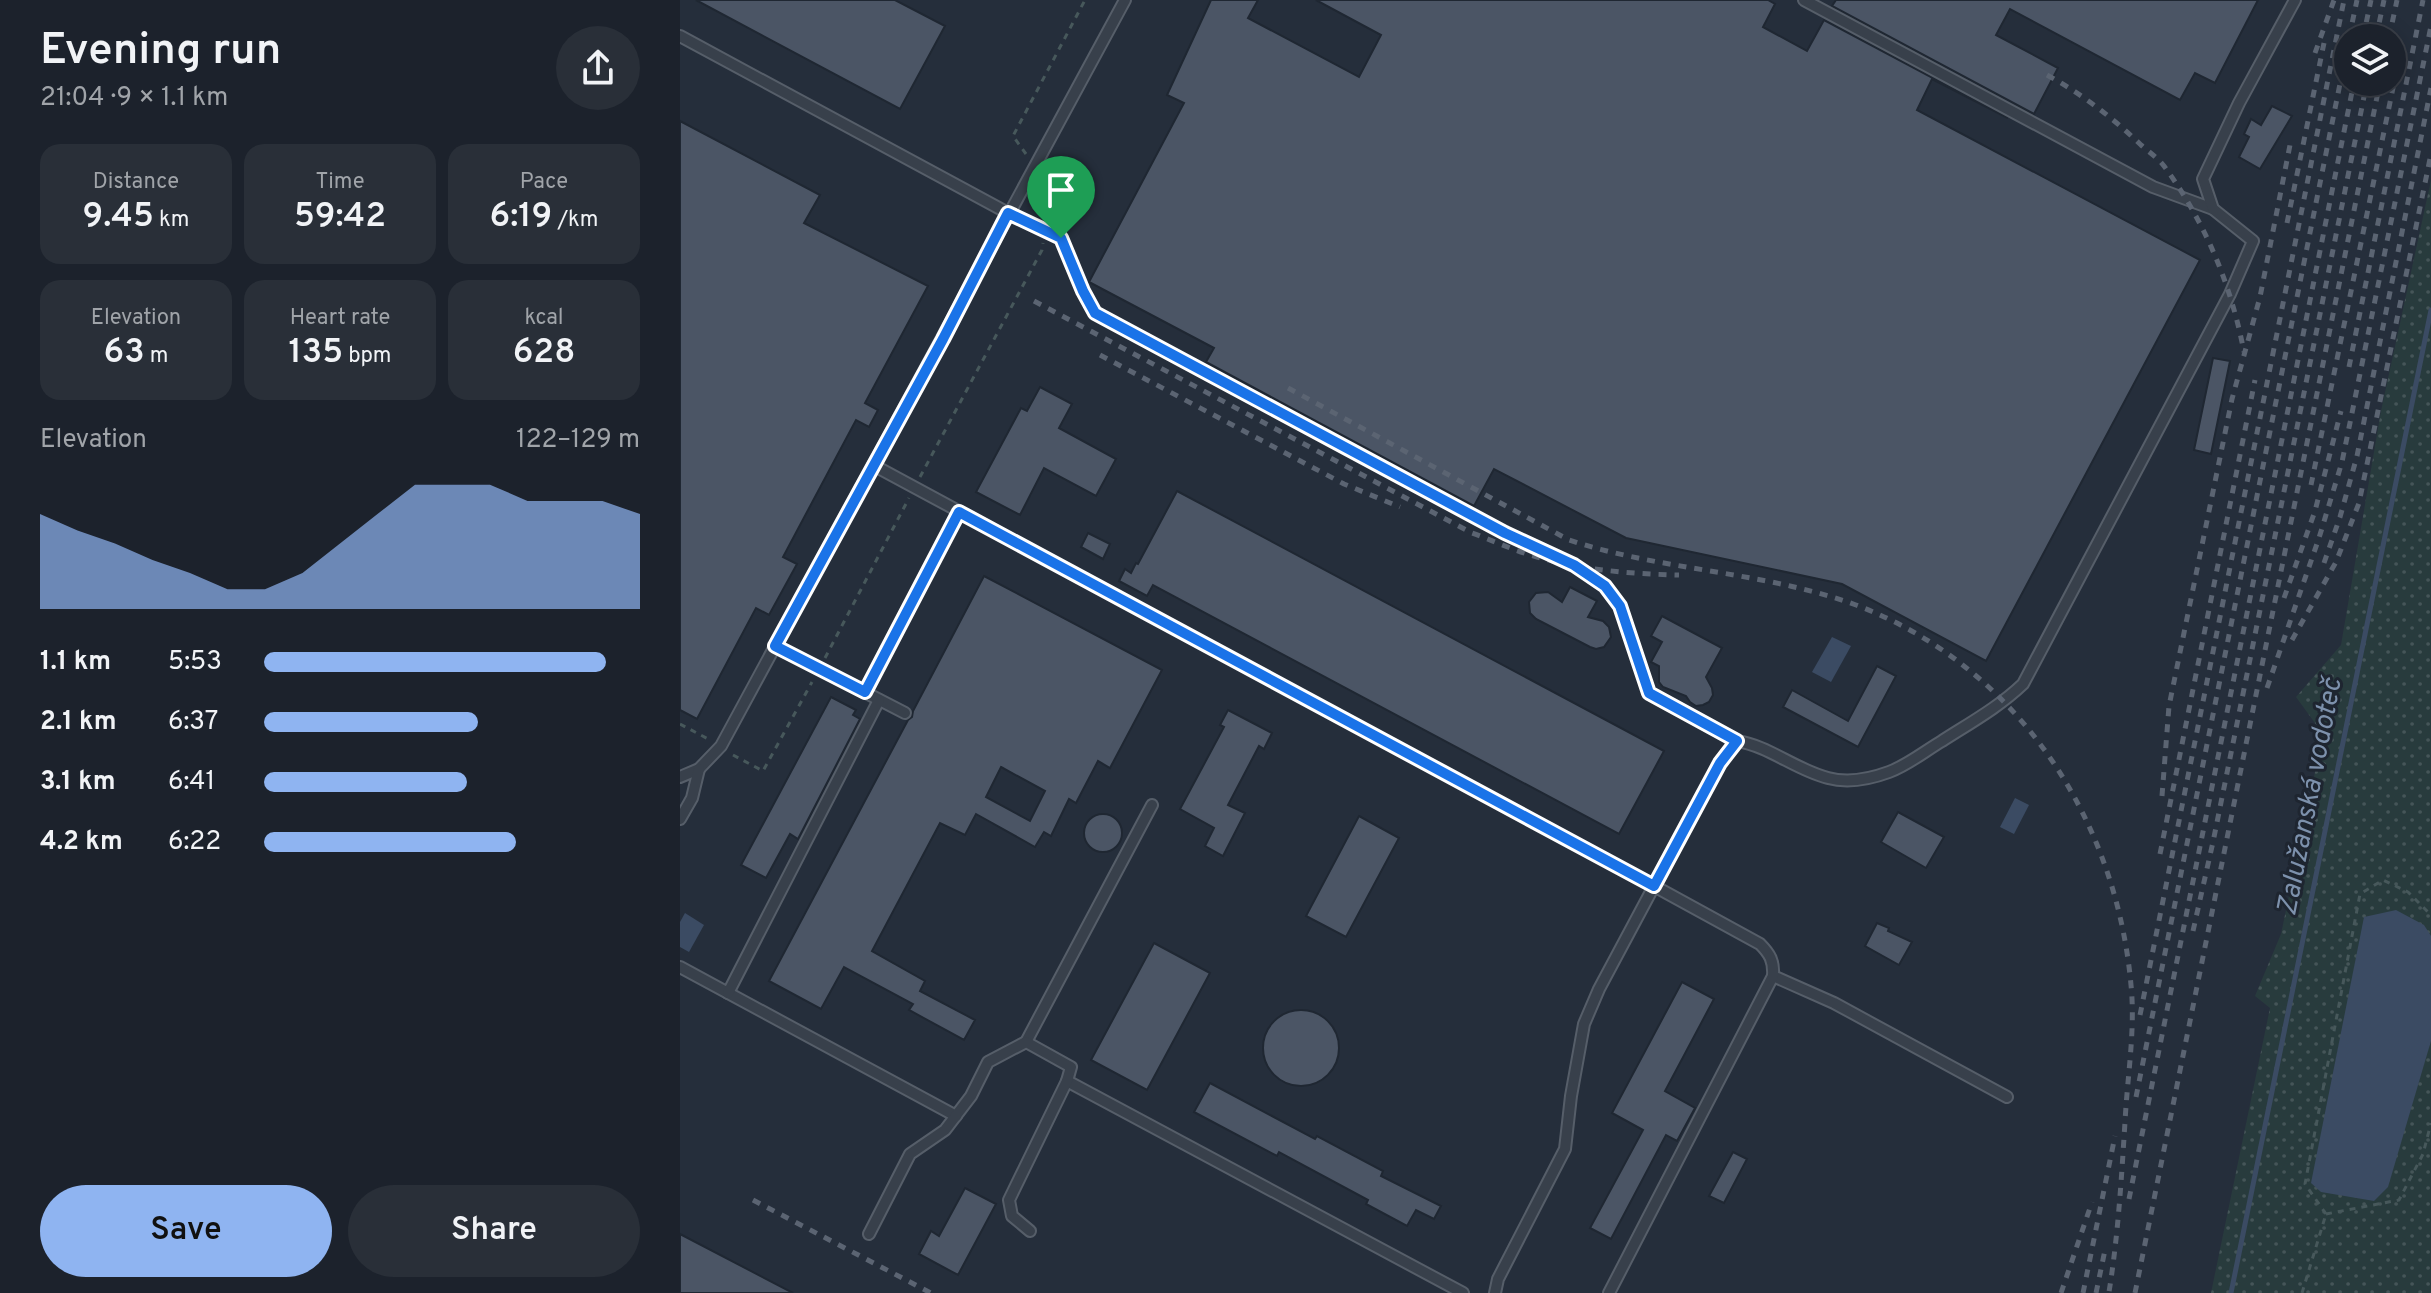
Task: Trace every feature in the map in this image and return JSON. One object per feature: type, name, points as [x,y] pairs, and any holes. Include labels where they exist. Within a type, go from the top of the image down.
[{"type":"lane","points":[[680,777],[699,769],[721,746],[1125,0]]},
{"type":"lane","points":[[680,36],[1008,213],[1061,238],[1095,313],[1505,533],[1574,565],[1605,586],[1620,606],[1649,693],[1737,741],[1753,744],[1804,771],[1833,780],[1859,780],[1890,772],[1907,763],[2004,702],[2023,684],[2230,294],[2253,241],[2213,209],[2153,187],[1804,0]]},
{"type":"lane","points":[[2213,209],[2203,179],[2239,103],[2295,0]]},
{"type":"lane","points":[[873,465],[1654,886],[1760,944],[1770,954],[1773,976],[1609,1293]]},
{"type":"lane","points":[[865,692],[959,512]]},
{"type":"lane","points":[[775,646],[905,713]]},
{"type":"lane","points":[[728,993],[879,700]]},
{"type":"lane","points":[[1495,1293],[1498,1279],[1565,1149],[1584,1024],[1599,989],[1720,763],[1737,741]]},
{"type":"lane","points":[[680,819],[692,798],[699,769]]},
{"type":"lane","points":[[869,1234],[910,1154],[945,1130],[971,1096],[988,1062],[1026,1042],[1152,805]]},
{"type":"lane","points":[[680,967],[956,1116]]},
{"type":"lane","points":[[1773,976],[1834,1003],[2007,1097]]},
{"type":"lane","points":[[1026,1042],[1071,1067],[1009,1200],[1012,1216],[1030,1231]]},
{"type":"lane","points":[[1067,1081],[1463,1293]]},
{"type":"path","points":[[680,724],[763,771],[1042,250],[1051,181],[1035,166],[1013,136],[1085,0]]},
{"type":"path","points":[[2326,1214],[2305,1184],[2360,894],[2383,880],[2408,892],[2431,915]]},
{"type":"path","points":[[2326,1214],[2399,1200],[2423,1154],[2431,1123]]},
{"type":"path","points":[[2302,1293],[2326,1214]]},
{"type":"shaded area","points":[[2431,180],[2431,1293],[2211,1293],[2270,1008],[2255,996],[2281,934],[2323,734],[2296,697],[2341,645],[2381,411]]},
{"type":"water","points":[[1832,637],[1851,646],[1831,682],[1812,672]]},
{"type":"water","points":[[2015,798],[2029,805],[2014,834],[2000,827]]},
{"type":"water","points":[[2396,910],[2424,925],[2431,936],[2431,1041],[2388,1187],[2374,1201],[2321,1192],[2311,1183],[2364,917]]},
{"type":"water","points":[[685,913],[704,925],[689,952],[680,947],[680,922]]},
{"type":"building","points":[[696,0],[895,0],[945,26],[900,109]]},
{"type":"building","points":[[1211,0],[1258,0],[1248,18],[1359,77],[1381,35],[1316,0],[1768,0],[1775,4],[1763,27],[1807,51],[1824,20],[2008,118],[1932,79],[1917,110],[2200,260],[1986,661],[1842,584],[1626,538],[1494,469],[1474,506],[1206,362],[1214,348],[1089,282],[1184,103],[1167,95]]},
{"type":"building","points":[[1836,0],[2258,0],[2215,83],[2195,73],[2180,100],[2010,9],[1996,35],[2058,68],[2034,114],[1832,6]]},
{"type":"building","points":[[2272,106],[2292,116],[2260,169],[2239,157],[2249,137],[2244,134],[2251,119],[2261,125]]},
{"type":"building","points":[[680,121],[820,195],[804,223],[928,286],[865,403],[878,410],[869,427],[856,420],[783,557],[797,564],[769,615],[756,608],[697,719],[680,710]]},
{"type":"building","points":[[2213,358],[2230,361],[2211,454],[2194,450]]},
{"type":"building","points":[[1040,387],[1072,404],[1059,428],[1116,459],[1096,496],[1044,468],[1020,515],[976,492],[1021,408],[1027,411]]},
{"type":"building","points":[[1177,491],[1664,751],[1619,834],[1153,585],[1147,596],[1119,581],[1125,569],[1131,573],[1138,564]]},
{"type":"building","points":[[1088,533],[1110,544],[1103,559],[1081,547]]},
{"type":"building","points":[[984,576],[1162,670],[1110,768],[1098,761],[1076,803],[1069,799],[1051,836],[1044,832],[1035,847],[976,814],[965,835],[940,823],[872,951],[925,981],[920,991],[975,1020],[964,1040],[909,1010],[913,1004],[844,967],[821,1009],[769,981]],"holes":[[[1001,767],[1045,791],[1030,821],[986,797]]]},
{"type":"building","points":[[1570,587],[1597,601],[1588,617],[1603,621],[1609,627],[1611,637],[1604,647],[1590,647],[1530,613],[1529,602],[1536,593],[1548,592],[1562,602]]},
{"type":"building","points":[[1662,616],[1722,648],[1706,677],[1713,695],[1709,702],[1696,706],[1686,696],[1663,687],[1659,682],[1659,666],[1651,662],[1662,642],[1651,636]]},
{"type":"building","points":[[1877,666],[1896,676],[1858,747],[1783,707],[1792,690],[1848,721]]},
{"type":"building","points":[[831,697],[856,710],[853,715],[860,719],[798,839],[790,834],[766,878],[741,865]]},
{"type":"building","points":[[1228,710],[1272,733],[1264,749],[1259,746],[1228,805],[1245,813],[1223,856],[1205,846],[1214,828],[1180,809],[1224,727],[1220,725]]},
{"type":"building","points":[[1898,812],[1944,837],[1926,868],[1881,842]]},
{"type":"building","points":[[1103,814],[1117,819],[1122,833],[1117,847],[1103,852],[1089,847],[1084,833],[1089,819]]},
{"type":"building","points":[[1359,816],[1399,838],[1346,937],[1306,916]]},
{"type":"building","points":[[1877,923],[1912,942],[1899,965],[1865,946]]},
{"type":"building","points":[[1154,943],[1210,973],[1147,1090],[1091,1060]]},
{"type":"building","points":[[1682,982],[1714,999],[1665,1091],[1695,1108],[1677,1141],[1666,1135],[1611,1239],[1590,1228],[1643,1130],[1612,1113]]},
{"type":"building","points":[[1301,1010],[1316,1013],[1328,1021],[1336,1033],[1339,1048],[1336,1063],[1328,1075],[1316,1083],[1301,1086],[1286,1083],[1274,1075],[1266,1063],[1263,1048],[1266,1033],[1274,1021],[1286,1013]]},
{"type":"building","points":[[1210,1083],[1383,1171],[1381,1176],[1441,1206],[1434,1219],[1416,1210],[1407,1226],[1366,1204],[1368,1200],[1279,1152],[1277,1156],[1194,1112]]},
{"type":"building","points":[[1733,1152],[1747,1159],[1724,1203],[1709,1196]]},
{"type":"building","points":[[965,1188],[996,1204],[958,1275],[919,1254],[931,1231],[939,1236]]},
{"type":"building","points":[[680,1234],[793,1293],[680,1293]]},
{"type":"waterway","name":"Zalužanská vodoteč","points":[[2231,1293],[2431,310]]},
{"type":"railway","points":[[2315,53],[2334,0]]},
{"type":"railway","points":[[2140,1015],[2344,0]]},
{"type":"railway","points":[[2352,24],[2357,0]]},
{"type":"railway","points":[[2366,24],[2371,0]]},
{"type":"railway","points":[[2379,24],[2384,0]]},
{"type":"railway","points":[[2392,24],[2397,0]]},
{"type":"railway","points":[[2349,367],[2423,0]]},
{"type":"railway","points":[[2267,688],[2342,462],[2431,26]]},
{"type":"railway","points":[[2287,223],[2324,43]]},
{"type":"railway","points":[[2047,75],[2073,90],[2119,125],[2164,166],[2179,187],[2204,232],[2224,278],[2244,352]]},
{"type":"railway","points":[[2324,563],[2357,456],[2431,88]]},
{"type":"railway","points":[[2136,1097],[2338,96]]},
{"type":"railway","points":[[2129,1199],[2351,96]]},
{"type":"railway","points":[[2193,931],[2364,96]]},
{"type":"railway","points":[[2135,1293],[2377,96]]},
{"type":"railway","points":[[2311,485],[2391,96]]},
{"type":"railway","points":[[2162,796],[2169,706],[2232,399],[2260,297],[2290,145]]},
{"type":"railway","points":[[2292,640],[2336,562],[2359,503],[2431,154]]},
{"type":"railway","points":[[1034,301],[1472,533],[1529,555],[1572,565],[1679,575]]},
{"type":"railway","points":[[1100,355],[1344,484],[1400,507]]},
{"type":"railway","points":[[2160,854],[2255,380]]},
{"type":"railway","points":[[1288,388],[1569,540],[1640,558],[1785,585],[1856,605],[1913,632],[1965,667],[2010,708],[2048,755],[2080,807],[2104,864],[2121,923],[2131,985],[2132,1030],[2118,1222],[2109,1292]]},
{"type":"railway","points":[[2284,598],[2315,511],[2341,411]]},
{"type":"railway","points":[[2083,1293],[2115,1136]]},
{"type":"railway","points":[[753,1200],[931,1293]]},
{"type":"railway","points":[[2061,1293],[2092,1202]]},
{"type":"railway","points":[[2096,1293],[2105,1250]]},
{"type":"route","points":[[1008,213],[1061,238],[1095,313],[1505,533],[1574,565],[1605,586],[1620,606],[1649,693],[1737,741],[1720,763],[1654,886],[959,512],[865,692],[775,646],[943,339],[1008,213]]}]
